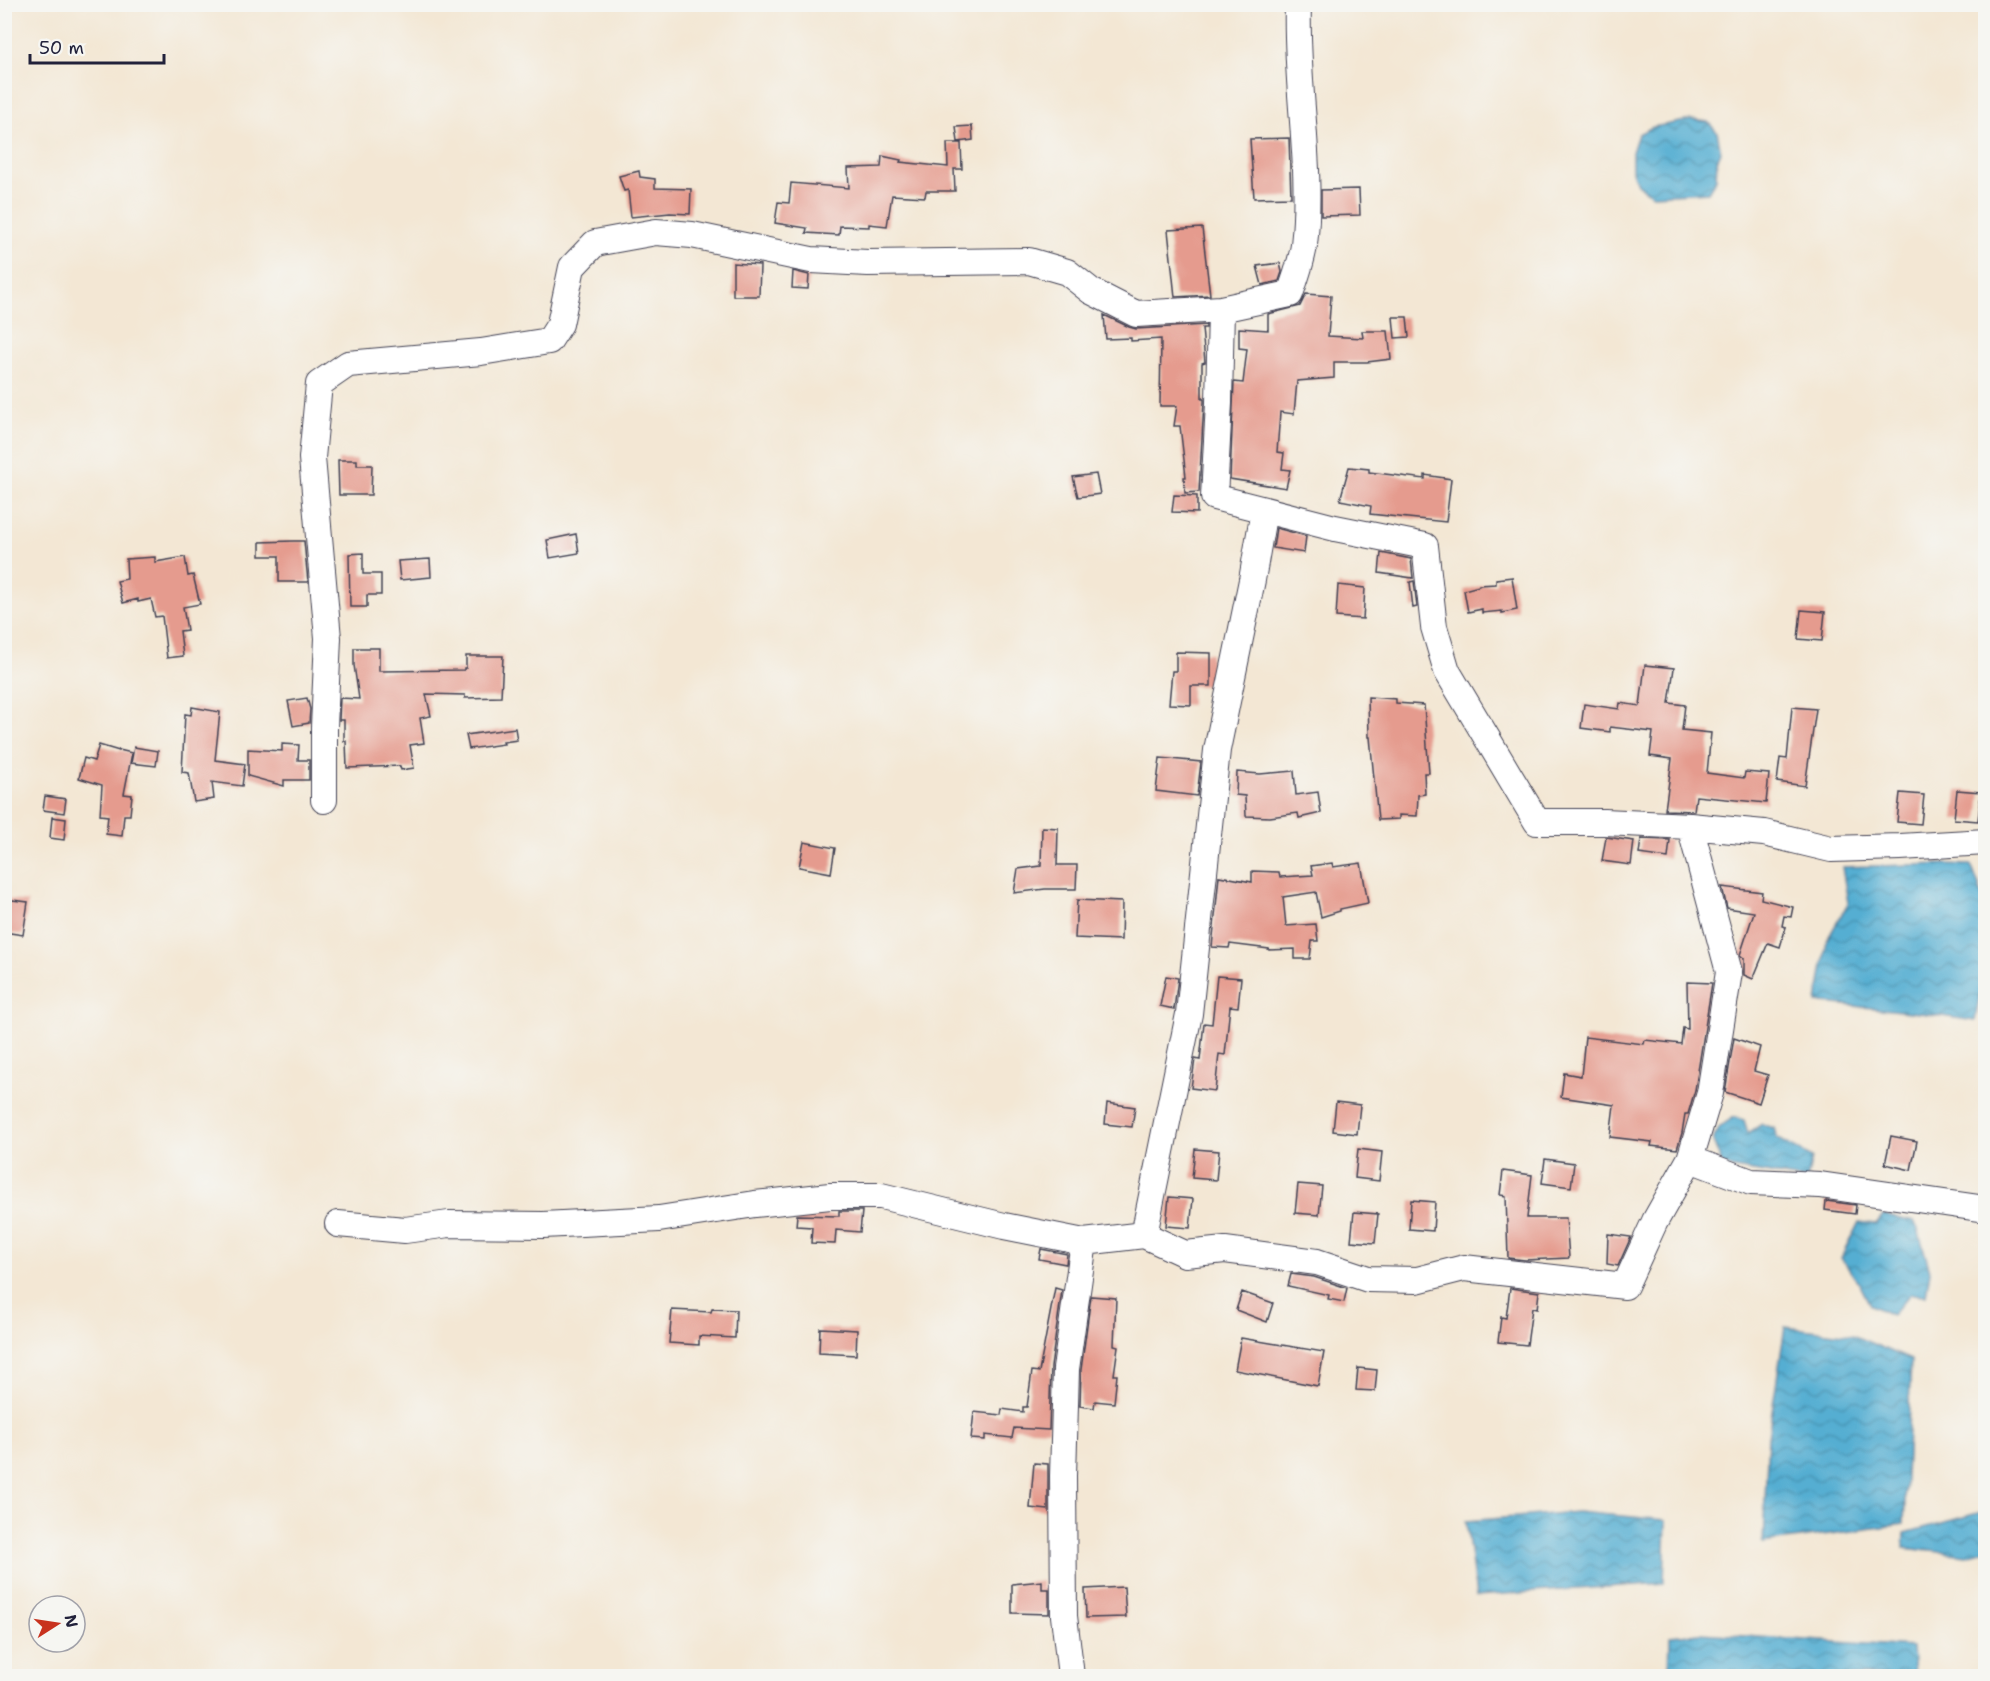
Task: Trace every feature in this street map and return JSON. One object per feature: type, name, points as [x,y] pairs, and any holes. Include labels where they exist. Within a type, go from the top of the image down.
[{"type":"street","points":[[324,800],[324,727],[328,638],[312,458],[319,384],[348,364],[481,352],[549,341],[560,324],[572,267],[596,243],[656,232],[692,235],[811,260],[868,263],[1029,261],[1067,272],[1091,291],[1136,314],[1221,309],[1290,294],[1304,247],[1307,172],[1297,30],[1298,4]]},
{"type":"street","points":[[1221,309],[1214,497],[1335,528],[1425,546],[1434,627],[1447,672],[1537,822],[1690,826],[1764,833],[1831,849],[1986,842]]},
{"type":"street","points":[[1144,1235],[1189,1014],[1217,750],[1264,510]]},
{"type":"street","points":[[338,1224],[405,1230],[448,1224],[543,1225],[659,1219],[755,1204],[830,1196],[881,1196],[1004,1226],[1084,1242],[1144,1235],[1185,1254],[1225,1250],[1317,1262],[1368,1279],[1417,1280],[1464,1268],[1625,1286],[1655,1221],[1690,1159],[1710,1093],[1729,972],[1690,826]]},
{"type":"street","points":[[1690,1159],[1750,1182],[1820,1185],[1986,1209]]},
{"type":"street","points":[[1071,1677],[1064,1616],[1063,1476],[1066,1369],[1084,1242]]},
{"type":"water","points":[[1691,120],[1708,122],[1717,132],[1721,152],[1717,161],[1716,179],[1708,192],[1652,195],[1637,184],[1632,171],[1632,152],[1638,134],[1653,127]]},
{"type":"water","points":[[1971,865],[1986,904],[1985,965],[1975,1021],[1817,1002],[1827,940],[1848,903],[1842,867]]},
{"type":"water","points":[[1734,1117],[1744,1120],[1748,1133],[1762,1124],[1774,1128],[1777,1138],[1812,1158],[1807,1180],[1723,1166],[1713,1141],[1718,1128]]},
{"type":"water","points":[[1883,1215],[1914,1222],[1930,1271],[1926,1295],[1910,1294],[1892,1315],[1870,1305],[1860,1285],[1841,1258],[1859,1222],[1876,1224]]},
{"type":"water","points":[[1785,1327],[1852,1335],[1911,1360],[1904,1524],[1763,1543],[1768,1437]]},
{"type":"water","points":[[1985,1511],[1985,1550],[1967,1555],[1904,1548],[1905,1533]]},
{"type":"water","points":[[1577,1512],[1666,1520],[1664,1583],[1476,1596],[1466,1521]]},
{"type":"water","points":[[1700,1633],[1912,1647],[1914,1676],[1669,1676],[1670,1636]]},
{"type":"building","points":[[972,126],[973,140],[958,142],[956,127]]},
{"type":"building","points":[[1289,138],[1291,197],[1254,198],[1250,139]]},
{"type":"building","points":[[947,143],[961,143],[962,169],[954,169],[955,191],[926,191],[925,197],[892,195],[887,226],[869,224],[869,227],[840,226],[839,235],[806,233],[807,228],[775,223],[778,202],[789,203],[791,183],[849,188],[848,168],[881,167],[882,156],[901,160],[900,162],[948,167]]},
{"type":"building","points":[[639,171],[640,177],[655,179],[655,188],[691,189],[690,214],[670,213],[631,217],[628,190],[624,191],[619,176]]},
{"type":"building","points":[[1359,189],[1360,215],[1321,216],[1321,190]]},
{"type":"building","points":[[1202,228],[1210,295],[1175,297],[1168,230]]},
{"type":"building","points":[[733,263],[760,265],[759,296],[733,296]]},
{"type":"building","points":[[1280,263],[1282,272],[1279,281],[1262,285],[1257,266]]},
{"type":"building","points":[[793,271],[809,275],[808,289],[792,288]]},
{"type":"building","points":[[1306,294],[1331,296],[1328,336],[1363,338],[1362,331],[1388,331],[1391,359],[1334,362],[1334,378],[1297,381],[1294,414],[1280,412],[1277,452],[1284,453],[1282,469],[1290,470],[1286,488],[1230,479],[1234,382],[1243,383],[1247,349],[1239,348],[1239,328],[1268,330],[1268,314],[1300,306]]},
{"type":"building","points":[[1104,315],[1136,329],[1206,325],[1206,328],[1202,328],[1205,362],[1202,363],[1202,399],[1204,402],[1199,492],[1185,493],[1184,477],[1186,477],[1180,426],[1174,426],[1177,406],[1160,406],[1161,339],[1131,341],[1131,338],[1106,339]]},
{"type":"building","points":[[1393,317],[1407,317],[1409,337],[1395,338]]},
{"type":"building","points":[[338,460],[357,460],[357,465],[372,465],[371,495],[339,495]]},
{"type":"building","points":[[1349,467],[1369,469],[1369,472],[1425,479],[1425,475],[1451,479],[1446,522],[1370,514],[1371,506],[1340,500]]},
{"type":"building","points":[[1096,474],[1100,494],[1078,497],[1073,477]]},
{"type":"building","points":[[1174,495],[1197,496],[1197,513],[1172,512]]},
{"type":"building","points":[[1276,528],[1306,536],[1304,553],[1273,548]]},
{"type":"building","points":[[576,534],[579,553],[550,558],[547,540]]},
{"type":"building","points":[[304,541],[308,582],[279,582],[279,556],[260,556],[260,542]]},
{"type":"building","points":[[363,553],[363,574],[381,574],[381,595],[367,595],[367,607],[350,607],[349,554]]},
{"type":"building","points":[[1381,553],[1411,559],[1413,578],[1379,573]]},
{"type":"building","points":[[155,557],[155,562],[185,557],[188,576],[193,575],[200,604],[183,607],[187,630],[180,631],[183,656],[167,658],[162,616],[155,617],[151,599],[138,602],[138,599],[123,603],[117,581],[127,579],[126,559]]},
{"type":"building","points":[[430,559],[431,577],[400,580],[398,561]]},
{"type":"building","points":[[1512,577],[1517,610],[1482,613],[1482,609],[1468,612],[1464,590],[1479,585],[1496,584],[1496,579]]},
{"type":"building","points":[[1414,581],[1417,607],[1413,608],[1410,582]]},
{"type":"building","points":[[1338,585],[1365,588],[1363,619],[1336,617]]},
{"type":"building","points":[[1801,610],[1825,612],[1822,641],[1798,639]]},
{"type":"building","points":[[354,648],[379,648],[379,671],[464,670],[466,656],[503,656],[501,697],[465,698],[465,695],[426,694],[431,716],[420,718],[424,743],[410,745],[414,768],[401,770],[400,766],[347,768],[344,720],[339,720],[340,698],[359,699]]},
{"type":"building","points":[[1176,652],[1211,653],[1211,686],[1191,686],[1191,705],[1169,704],[1172,671],[1176,671]]},
{"type":"building","points":[[1645,665],[1674,668],[1669,703],[1685,705],[1682,730],[1711,733],[1707,773],[1744,778],[1745,772],[1769,774],[1766,803],[1696,796],[1694,811],[1665,810],[1672,759],[1650,756],[1653,732],[1610,727],[1610,732],[1581,728],[1584,704],[1619,709],[1620,703],[1640,706]]},
{"type":"building","points":[[1368,697],[1396,699],[1396,703],[1424,705],[1429,773],[1424,773],[1425,794],[1418,795],[1417,816],[1399,815],[1399,819],[1378,820],[1369,737]]},
{"type":"building","points":[[307,698],[310,709],[309,723],[293,726],[288,701]]},
{"type":"building","points":[[192,707],[220,712],[215,760],[245,764],[242,786],[212,782],[214,799],[194,802],[189,773],[182,772],[185,714],[191,715]]},
{"type":"building","points":[[1792,707],[1816,709],[1805,786],[1777,782],[1780,758],[1787,759]]},
{"type":"building","points":[[515,728],[517,740],[469,749],[466,735]]},
{"type":"building","points":[[282,744],[299,745],[298,760],[309,760],[309,780],[284,780],[284,786],[248,776],[248,749],[282,751]]},
{"type":"building","points":[[99,745],[132,753],[124,794],[132,795],[130,815],[124,815],[122,836],[106,834],[108,816],[100,815],[102,785],[79,778],[84,758],[94,761]]},
{"type":"building","points":[[134,747],[158,751],[156,766],[131,763]]},
{"type":"building","points":[[1160,758],[1201,762],[1197,796],[1156,791]]},
{"type":"building","points":[[1294,771],[1296,795],[1318,792],[1321,813],[1299,818],[1298,813],[1270,817],[1246,816],[1245,796],[1236,795],[1237,772],[1260,774]]},
{"type":"building","points":[[1957,790],[1981,792],[1978,821],[1954,819]]},
{"type":"building","points":[[1900,793],[1924,795],[1921,824],[1897,822]]},
{"type":"building","points":[[45,796],[66,799],[64,813],[43,810]]},
{"type":"building","points":[[52,817],[66,819],[64,840],[50,838]]},
{"type":"building","points":[[1042,827],[1058,828],[1057,865],[1077,865],[1076,889],[1045,889],[1014,893],[1018,869],[1041,866]]},
{"type":"building","points":[[1606,837],[1634,841],[1631,865],[1602,861]]},
{"type":"building","points":[[1641,839],[1670,840],[1668,858],[1639,854]]},
{"type":"building","points":[[804,842],[835,848],[831,873],[799,867]]},
{"type":"building","points":[[1332,863],[1333,867],[1361,863],[1368,903],[1340,909],[1340,911],[1321,917],[1316,892],[1283,897],[1286,926],[1316,924],[1318,941],[1312,941],[1310,959],[1295,959],[1295,949],[1269,950],[1230,944],[1229,948],[1212,947],[1219,876],[1252,882],[1252,871],[1279,872],[1280,877],[1313,875],[1311,866]]},
{"type":"building","points":[[1722,887],[1762,892],[1761,899],[1793,907],[1791,917],[1784,916],[1782,926],[1786,927],[1780,947],[1768,943],[1753,979],[1744,975],[1744,958],[1740,955],[1754,912],[1727,908]]},
{"type":"building","points":[[4,899],[28,902],[23,935],[4,932]]},
{"type":"building","points":[[1077,900],[1122,902],[1121,940],[1075,938]]},
{"type":"building","points":[[1166,976],[1178,978],[1174,1009],[1160,1006]]},
{"type":"building","points":[[1217,976],[1241,978],[1238,1007],[1230,1006],[1225,1055],[1219,1054],[1215,1091],[1191,1088],[1195,1059],[1200,1060],[1204,1023],[1212,1024]]},
{"type":"building","points":[[1687,982],[1712,983],[1695,1090],[1688,1114],[1685,1114],[1677,1149],[1651,1146],[1652,1142],[1610,1137],[1614,1105],[1561,1097],[1564,1073],[1581,1076],[1585,1037],[1644,1044],[1645,1040],[1681,1044],[1683,1028],[1688,1029]]},
{"type":"building","points":[[1734,1038],[1760,1047],[1754,1071],[1768,1075],[1759,1103],[1725,1092]]},
{"type":"building","points":[[1336,1102],[1360,1105],[1357,1134],[1333,1131]]},
{"type":"building","points":[[1107,1103],[1135,1107],[1132,1127],[1105,1124]]},
{"type":"building","points":[[1891,1136],[1917,1141],[1911,1170],[1885,1164]]},
{"type":"building","points":[[1195,1149],[1219,1151],[1216,1180],[1192,1178]]},
{"type":"building","points":[[1358,1149],[1382,1152],[1379,1181],[1355,1178]]},
{"type":"building","points":[[1545,1159],[1574,1163],[1571,1187],[1542,1183]]},
{"type":"building","points":[[1503,1171],[1532,1175],[1527,1218],[1566,1218],[1569,1258],[1525,1260],[1508,1258],[1506,1196],[1500,1195]]},
{"type":"building","points":[[1298,1184],[1322,1186],[1319,1215],[1295,1213]]},
{"type":"building","points":[[1169,1197],[1193,1199],[1190,1228],[1166,1226]]},
{"type":"building","points":[[1411,1200],[1435,1202],[1433,1231],[1409,1229]]},
{"type":"building","points":[[1826,1201],[1856,1205],[1855,1214],[1825,1210]]},
{"type":"building","points":[[839,1211],[862,1211],[860,1232],[836,1230],[835,1244],[811,1243],[812,1227],[796,1226],[797,1215],[839,1216]]},
{"type":"building","points":[[1354,1212],[1378,1214],[1375,1243],[1351,1241]]},
{"type":"building","points":[[1608,1234],[1631,1237],[1618,1266],[1607,1264]]},
{"type":"building","points":[[1041,1249],[1067,1254],[1066,1264],[1039,1259]]},
{"type":"building","points":[[1291,1274],[1314,1277],[1347,1288],[1344,1302],[1328,1299],[1329,1295],[1288,1286]]},
{"type":"building","points":[[1055,1288],[1062,1290],[1051,1367],[1049,1430],[1014,1428],[1012,1438],[985,1435],[985,1440],[971,1439],[974,1412],[1001,1415],[1002,1409],[1023,1412],[1023,1407],[1027,1407],[1032,1371],[1039,1372]]},
{"type":"building","points":[[1510,1288],[1539,1292],[1537,1309],[1532,1308],[1527,1345],[1498,1342],[1501,1317],[1506,1318]]},
{"type":"building","points":[[1242,1292],[1273,1303],[1267,1322],[1236,1310]]},
{"type":"building","points":[[1091,1296],[1116,1298],[1114,1345],[1118,1346],[1114,1375],[1117,1375],[1114,1403],[1095,1401],[1094,1408],[1080,1406],[1081,1370]]},
{"type":"building","points":[[712,1309],[736,1310],[735,1338],[699,1336],[699,1345],[669,1343],[672,1310],[711,1312]]},
{"type":"building","points":[[820,1328],[857,1330],[856,1355],[819,1353]]},
{"type":"building","points":[[1241,1338],[1324,1352],[1318,1386],[1235,1370]]},
{"type":"building","points":[[1358,1368],[1377,1370],[1375,1391],[1356,1390]]},
{"type":"building","points":[[1034,1463],[1048,1464],[1048,1510],[1030,1508]]},
{"type":"building","points":[[1042,1581],[1042,1589],[1049,1589],[1049,1614],[1012,1613],[1012,1584]]},
{"type":"building","points":[[1124,1587],[1126,1617],[1086,1618],[1085,1589]]}]
